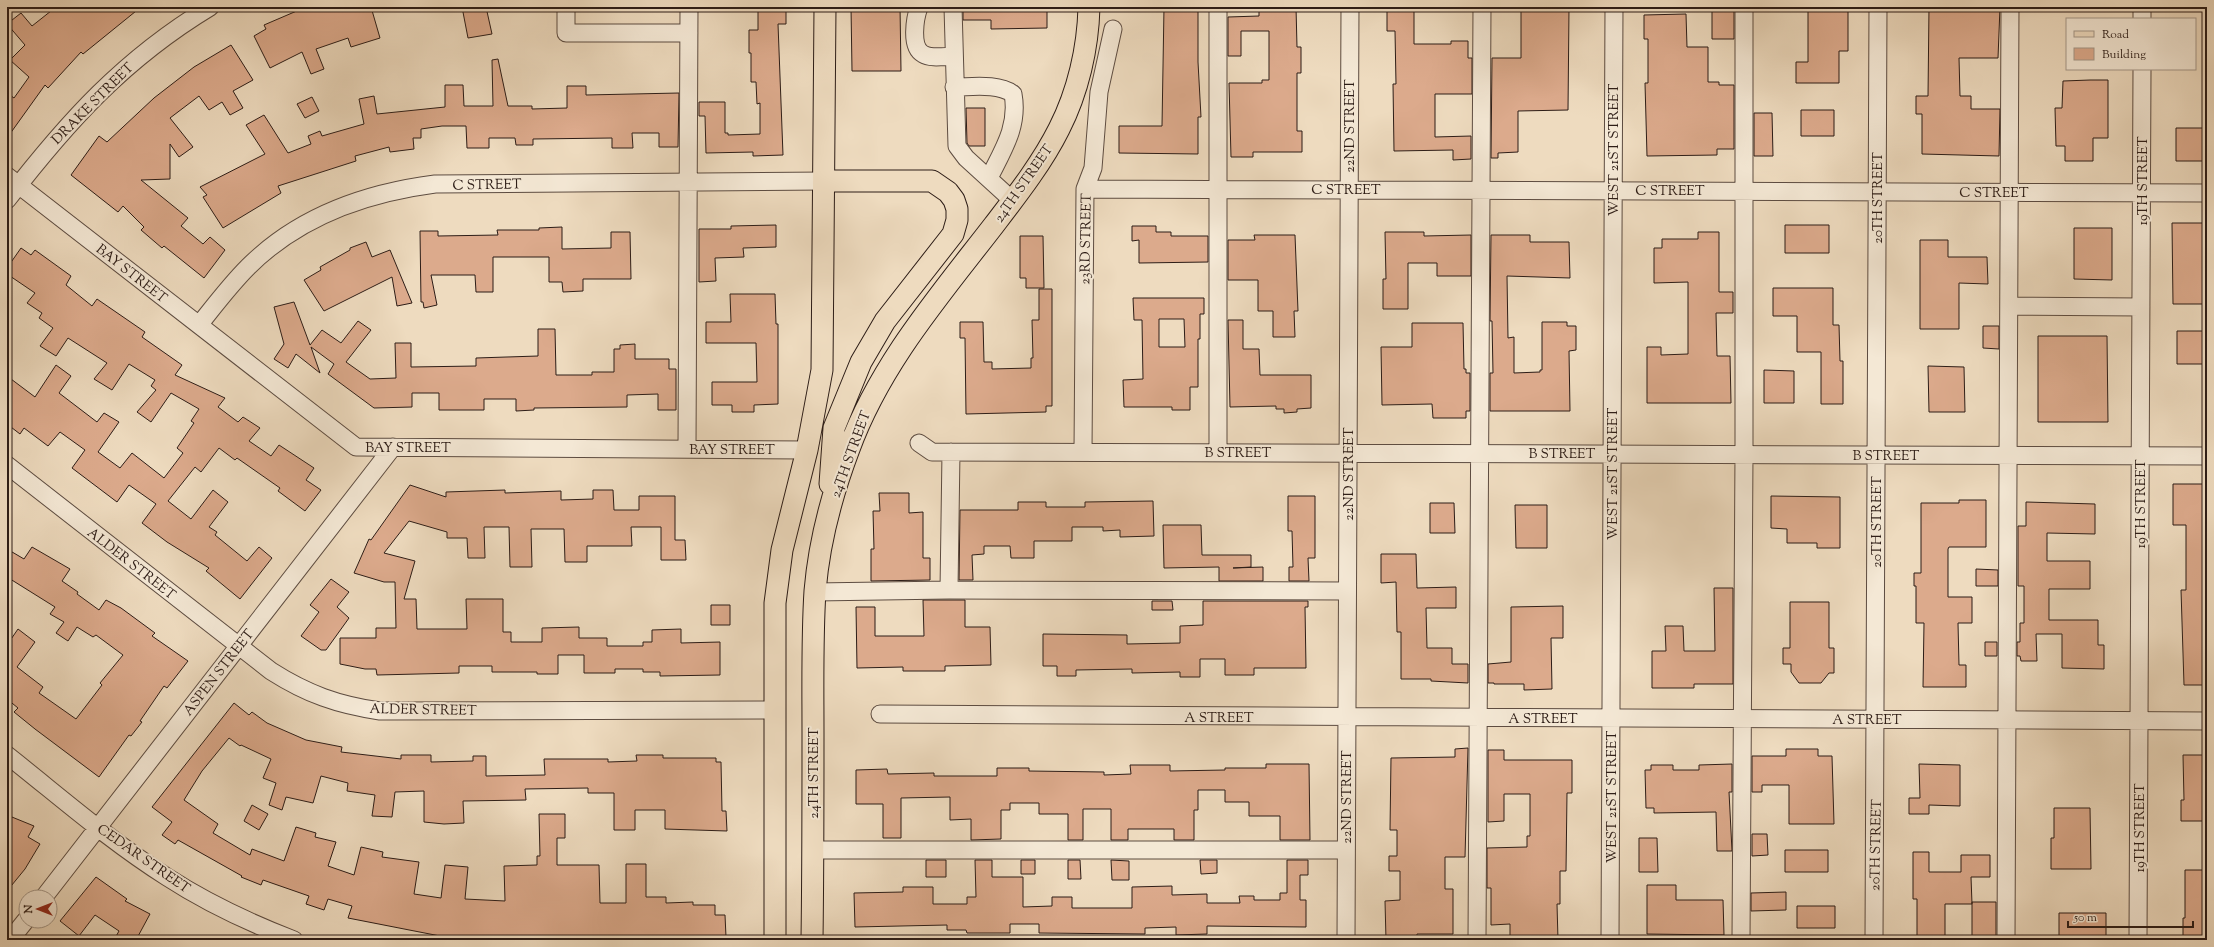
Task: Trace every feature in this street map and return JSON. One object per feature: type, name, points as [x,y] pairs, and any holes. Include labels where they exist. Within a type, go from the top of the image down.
[{"type":"main road","points":[[775,940],[774,710],[777,574],[807,450],[822,370],[825,7]]},
{"type":"main road","name":"24TH STREET","points":[[812,940],[815,592],[820,552],[828,515],[849,448],[869,403],[892,362],[913,330],[1012,200],[1059,130],[1072,100],[1080,70],[1089,7]]},
{"type":"main road","points":[[824,181],[932,181],[948,192],[957,209],[956,226],[953,234],[885,321],[861,362],[841,407],[833,438],[828,515]]},
{"type":"street","name":"DRAKE STREET","points":[[7,200],[13,180],[106,85],[173,31],[210,7]]},
{"type":"street","points":[[566,7],[566,33],[689,33]]},
{"type":"street","points":[[688,449],[689,7]]},
{"type":"street","points":[[919,7],[916,37],[917,47],[920,52],[928,56],[954,56]]},
{"type":"street","points":[[953,7],[954,87],[957,146],[966,158],[1012,200]]},
{"type":"street","points":[[1218,7],[1218,452]]},
{"type":"street","name":"22ND STREET","points":[[1346,940],[1350,7]]},
{"type":"street","points":[[1477,940],[1482,7]]},
{"type":"street","name":"WEST 21ST STREET","points":[[1610,940],[1614,7]]},
{"type":"street","points":[[1741,940],[1744,454],[1744,7]]},
{"type":"street","name":"20TH STREET","points":[[1874,940],[1878,7]]},
{"type":"street","points":[[2006,940],[2010,7]]},
{"type":"street","points":[[2142,7],[2142,18]]},
{"type":"street","name":"23RD STREET","points":[[1083,452],[1085,189],[1093,168],[1099,92],[1113,29]]},
{"type":"street","name":"19TH STREET","points":[[2138,940],[2142,70]]},
{"type":"street","points":[[954,87],[1000,88],[1007,89],[1013,94],[1016,109],[1014,122],[1004,148],[989,178]]},
{"type":"street","name":"BAY STREET","points":[[13,180],[356,447],[807,450]]},
{"type":"street","name":"C STREET","points":[[199,325],[244,272],[277,242],[302,225],[330,211],[364,198],[399,189],[434,184],[824,181]]},
{"type":"street","name":"C STREET","points":[[1085,189],[1218,188],[2207,193]]},
{"type":"street","points":[[2009,306],[2141,307]]},
{"type":"street","name":"B STREET","points":[[919,443],[932,452],[2207,456]]},
{"type":"street","name":"ASPEN STREET","points":[[50,889],[394,447]]},
{"type":"street","points":[[949,590],[951,452]]},
{"type":"street","name":"ALDER STREET","points":[[7,465],[239,646],[293,685],[323,698],[351,707],[380,711],[774,710]]},
{"type":"street","points":[[815,592],[949,590],[1347,591]]},
{"type":"street","name":"A STREET","points":[[880,714],[1347,718],[2207,721]]},
{"type":"street","name":"CEDAR STREET","points":[[7,755],[166,876],[212,904],[260,927],[294,940]]},
{"type":"street","points":[[813,850],[1346,850]]},
{"type":"street","points":[[10,940],[19,929]]},
{"type":"building","points":[[56,7],[141,7],[83,54],[81,52],[48,88],[45,85],[7,138],[7,93],[14,98],[29,77],[10,60],[25,45],[7,24],[21,13],[32,26]]},
{"type":"building","points":[[306,7],[371,7],[380,38],[351,47],[348,38],[316,49],[324,69],[311,74],[302,52],[270,68],[254,36],[266,29],[264,25]]},
{"type":"building","points":[[462,7],[486,7],[492,34],[468,38]]},
{"type":"building","points":[[851,7],[900,7],[901,71],[852,71]]},
{"type":"building","points":[[963,7],[1047,7],[1047,28],[991,29],[991,20],[963,20]]},
{"type":"building","points":[[1164,7],[1198,7],[1198,62],[1201,117],[1198,117],[1198,154],[1119,153],[1119,126],[1162,126]]},
{"type":"building","points":[[1259,7],[1296,7],[1297,47],[1301,47],[1301,73],[1297,73],[1297,131],[1302,131],[1302,152],[1253,152],[1253,157],[1231,157],[1229,83],[1262,83],[1262,80],[1269,80],[1269,31],[1241,31],[1241,56],[1228,56],[1228,17],[1259,16]]},
{"type":"building","points":[[1387,7],[1414,7],[1414,44],[1451,44],[1451,41],[1468,41],[1468,58],[1472,58],[1472,94],[1435,94],[1435,137],[1471,136],[1471,159],[1453,160],[1453,150],[1394,151],[1393,84],[1396,84],[1395,31],[1387,31]]},
{"type":"building","points":[[1521,7],[1569,8],[1568,110],[1518,111],[1518,152],[1498,153],[1498,158],[1491,158],[1492,58],[1521,58]]},
{"type":"building","points":[[1712,7],[1734,7],[1734,39],[1712,39]]},
{"type":"building","points":[[1808,7],[1848,7],[1848,51],[1839,51],[1839,83],[1796,83],[1796,62],[1808,62]]},
{"type":"building","points":[[1929,7],[2000,7],[1998,58],[1959,58],[1960,96],[1971,96],[1971,109],[2000,109],[1999,156],[1922,154],[1922,114],[1916,114],[1916,96],[1928,96]]},
{"type":"building","points":[[758,9],[786,9],[786,24],[778,24],[783,155],[753,156],[753,152],[706,153],[705,116],[699,116],[699,102],[725,102],[725,133],[728,133],[728,135],[760,134],[760,103],[757,104],[756,82],[751,82],[751,53],[749,53],[749,30],[758,30]]},
{"type":"building","points":[[1686,14],[1687,47],[1708,47],[1708,82],[1719,82],[1719,85],[1734,85],[1734,149],[1717,149],[1717,155],[1647,156],[1645,83],[1648,83],[1648,39],[1644,39],[1644,15]]},
{"type":"building","points":[[231,45],[253,80],[233,91],[243,108],[230,115],[222,102],[209,110],[199,96],[170,118],[193,147],[179,157],[170,144],[170,179],[141,180],[188,218],[181,226],[203,244],[210,237],[225,250],[204,278],[164,246],[162,248],[141,230],[144,227],[123,206],[118,212],[71,175],[99,136],[107,142],[154,98],[194,67]]},
{"type":"building","points":[[498,59],[508,106],[532,106],[532,109],[567,108],[567,86],[586,86],[586,95],[679,93],[678,147],[659,147],[659,133],[632,133],[633,148],[612,148],[612,138],[533,139],[533,145],[516,145],[515,138],[489,138],[489,148],[467,148],[466,126],[442,126],[421,129],[421,138],[413,138],[414,149],[390,152],[389,147],[355,156],[356,161],[278,186],[281,193],[223,228],[203,197],[207,195],[200,187],[265,154],[246,125],[264,115],[288,153],[311,144],[308,136],[320,131],[322,136],[364,124],[359,99],[374,96],[377,114],[445,107],[445,85],[463,85],[464,106],[493,106],[492,60]]},
{"type":"building","points":[[2108,80],[2108,138],[2093,138],[2093,161],[2065,161],[2065,146],[2056,146],[2055,108],[2062,108],[2063,81]]},
{"type":"building","points":[[312,97],[319,111],[305,118],[297,104]]},
{"type":"building","points":[[966,108],[985,108],[985,146],[969,146],[967,143]]},
{"type":"building","points":[[1801,110],[1834,110],[1834,136],[1801,136]]},
{"type":"building","points":[[1754,113],[1772,113],[1773,156],[1754,156]]},
{"type":"building","points":[[2176,128],[2207,128],[2207,161],[2176,161]]},
{"type":"building","points":[[2172,223],[2207,223],[2207,304],[2173,304]]},
{"type":"building","points":[[776,225],[776,247],[743,248],[744,257],[715,258],[716,281],[699,282],[699,229],[731,229],[731,226]]},
{"type":"building","points":[[1785,225],[1829,225],[1829,253],[1785,253]]},
{"type":"building","points":[[1132,226],[1156,226],[1156,232],[1171,232],[1171,236],[1208,236],[1208,262],[1139,263],[1139,240],[1132,241]]},
{"type":"building","points":[[562,227],[562,249],[611,248],[611,232],[630,232],[631,279],[583,279],[583,291],[563,292],[562,282],[549,282],[549,257],[493,257],[493,292],[476,292],[475,275],[431,275],[437,305],[424,308],[423,302],[421,302],[420,231],[438,231],[438,236],[498,235],[497,230],[539,230],[539,228]]},
{"type":"building","points":[[2074,228],[2112,228],[2112,280],[2074,279]]},
{"type":"building","points":[[1385,232],[1424,232],[1424,236],[1471,235],[1471,276],[1437,276],[1437,263],[1408,263],[1408,309],[1383,309],[1383,279],[1386,279]]},
{"type":"building","points":[[1698,232],[1719,232],[1719,292],[1733,292],[1733,313],[1716,313],[1717,356],[1730,356],[1731,403],[1647,403],[1647,347],[1661,347],[1661,355],[1688,354],[1688,282],[1654,283],[1654,248],[1662,248],[1662,239],[1698,239]]},
{"type":"building","points":[[1254,235],[1295,235],[1298,311],[1294,311],[1295,337],[1273,337],[1273,311],[1258,311],[1258,280],[1228,280],[1228,240],[1255,240]]},
{"type":"building","points":[[1491,235],[1530,235],[1530,242],[1569,242],[1570,278],[1507,276],[1508,338],[1514,337],[1514,373],[1540,372],[1540,370],[1542,370],[1542,322],[1567,322],[1567,326],[1576,326],[1576,350],[1569,351],[1570,411],[1490,411],[1490,373],[1493,373],[1492,321],[1490,321]]},
{"type":"building","points":[[1020,236],[1043,236],[1044,288],[1026,288],[1026,278],[1020,278]]},
{"type":"building","points":[[1920,240],[1948,240],[1948,257],[1987,257],[1988,284],[1959,283],[1959,329],[1920,329]]},
{"type":"building","points":[[366,242],[372,257],[390,250],[412,303],[397,306],[392,277],[324,311],[304,280],[321,270],[320,267],[350,250],[350,248]]},
{"type":"building","points":[[21,248],[31,255],[35,250],[71,276],[66,285],[92,306],[97,299],[145,332],[142,337],[182,365],[175,375],[225,398],[218,407],[238,422],[243,417],[260,428],[249,441],[271,456],[279,445],[314,468],[306,480],[321,490],[305,511],[278,491],[280,488],[237,458],[235,460],[219,448],[201,472],[195,467],[168,501],[191,519],[213,490],[228,502],[209,527],[217,532],[215,535],[247,561],[259,547],[272,558],[240,599],[206,571],[209,568],[167,542],[142,523],[156,504],[129,485],[117,502],[72,468],[85,450],[60,432],[48,446],[24,428],[20,434],[7,424],[7,376],[35,397],[56,365],[71,376],[59,393],[97,422],[104,413],[119,422],[98,452],[120,468],[132,453],[164,478],[183,453],[177,448],[194,423],[191,421],[199,409],[171,393],[151,422],[137,412],[156,390],[151,386],[155,380],[129,364],[112,390],[94,379],[107,363],[68,338],[56,356],[40,346],[53,328],[39,318],[42,313],[27,303],[35,293],[7,274],[7,268]]},
{"type":"building","points":[[1773,288],[1833,288],[1833,325],[1839,325],[1840,361],[1843,361],[1843,404],[1821,404],[1821,352],[1797,352],[1797,316],[1773,316]]},
{"type":"building","points":[[1039,289],[1052,289],[1052,406],[1046,406],[1046,412],[966,414],[965,338],[960,338],[960,322],[983,322],[984,362],[992,362],[992,369],[1031,368],[1031,358],[1033,358],[1032,320],[1039,320]]},
{"type":"building","points":[[730,294],[775,294],[776,324],[778,324],[778,404],[754,405],[754,412],[732,412],[732,405],[712,405],[712,382],[757,382],[756,343],[706,343],[706,322],[731,322]]},
{"type":"building","points":[[1133,298],[1204,298],[1204,314],[1200,314],[1200,339],[1198,339],[1198,387],[1190,387],[1190,410],[1172,410],[1172,407],[1124,407],[1123,380],[1143,379],[1142,320],[1134,320]],"holes":[[[1159,319],[1184,319],[1185,347],[1159,347]]]},
{"type":"building","points":[[294,302],[310,345],[322,330],[341,343],[358,321],[371,330],[346,362],[370,379],[396,378],[395,343],[411,343],[411,367],[476,366],[476,358],[538,356],[538,329],[555,329],[556,375],[592,375],[592,372],[614,372],[614,349],[620,349],[620,345],[635,344],[635,359],[669,359],[669,369],[676,369],[676,410],[658,410],[658,394],[627,395],[627,407],[534,408],[534,410],[516,411],[516,399],[484,399],[484,410],[439,410],[439,393],[412,393],[412,407],[374,408],[328,374],[334,364],[311,347],[320,373],[296,354],[288,368],[274,359],[284,344],[274,307]]},
{"type":"building","points":[[1228,320],[1243,320],[1243,349],[1259,349],[1260,375],[1311,375],[1311,408],[1297,409],[1297,412],[1284,413],[1284,409],[1276,409],[1276,406],[1230,407]]},
{"type":"building","points":[[1412,323],[1463,323],[1464,369],[1466,369],[1466,373],[1470,373],[1470,411],[1466,411],[1466,418],[1433,418],[1432,404],[1382,405],[1381,347],[1412,347]]},
{"type":"building","points":[[1983,326],[1999,326],[1999,349],[1983,348]]},
{"type":"building","points":[[2177,331],[2207,331],[2207,364],[2177,364]]},
{"type":"building","points":[[2038,336],[2107,336],[2108,422],[2038,422]]},
{"type":"building","points":[[1928,366],[1964,367],[1965,412],[1929,412]]},
{"type":"building","points":[[1764,370],[1794,371],[1794,403],[1764,403]]},
{"type":"building","points":[[2173,484],[2207,484],[2207,685],[2184,685],[2181,590],[2186,590],[2186,525],[2173,525]]},
{"type":"building","points":[[410,485],[446,497],[446,492],[505,490],[505,493],[561,491],[561,500],[593,499],[593,490],[613,490],[614,510],[639,510],[639,496],[675,496],[675,540],[685,540],[686,560],[661,560],[661,527],[631,527],[632,546],[587,546],[587,562],[565,562],[564,529],[531,529],[532,567],[510,567],[509,527],[484,527],[485,558],[468,558],[467,538],[447,538],[447,532],[409,521],[384,553],[415,561],[404,599],[416,599],[417,629],[467,629],[466,599],[503,599],[503,632],[511,632],[511,642],[542,642],[542,628],[579,627],[579,638],[607,638],[607,646],[643,646],[643,642],[652,642],[652,630],[681,629],[681,643],[720,642],[720,675],[660,676],[660,672],[643,672],[643,669],[615,669],[615,673],[584,673],[584,655],[558,655],[558,674],[537,674],[537,672],[492,672],[492,666],[459,666],[459,673],[377,675],[376,669],[365,669],[340,664],[340,638],[376,638],[376,628],[396,628],[395,582],[384,582],[354,573],[369,539],[371,540]]},
{"type":"building","points":[[879,493],[909,493],[909,513],[923,512],[923,558],[930,558],[930,580],[871,581],[871,549],[874,549],[873,511],[880,511]]},
{"type":"building","points":[[1288,496],[1315,496],[1315,558],[1308,558],[1309,581],[1289,581],[1289,567],[1293,567],[1292,531],[1288,531]]},
{"type":"building","points":[[1771,496],[1840,497],[1840,548],[1817,548],[1817,543],[1787,543],[1787,529],[1771,528]]},
{"type":"building","points":[[1959,500],[1986,500],[1986,547],[1949,547],[1948,549],[1948,597],[1972,597],[1972,623],[1958,623],[1959,665],[1966,665],[1966,687],[1923,687],[1924,623],[1916,623],[1916,586],[1914,586],[1914,573],[1921,573],[1921,503],[1959,503]]},
{"type":"building","points":[[1153,501],[1154,536],[1120,537],[1120,530],[1103,531],[1103,527],[1072,527],[1072,541],[1034,541],[1034,558],[1011,558],[1010,546],[984,546],[984,554],[972,555],[973,580],[959,580],[960,510],[1018,510],[1018,502],[1046,502],[1046,507],[1085,507],[1085,502]]},
{"type":"building","points":[[2026,502],[2095,504],[2095,534],[2047,533],[2047,561],[2090,561],[2090,589],[2049,589],[2049,620],[2098,620],[2098,645],[2104,645],[2104,669],[2062,668],[2062,634],[2036,634],[2037,661],[2021,661],[2020,656],[2017,656],[2017,642],[2020,642],[2020,623],[2024,623],[2024,586],[2018,586],[2018,526],[2026,526]]},
{"type":"building","points":[[1430,503],[1454,503],[1455,533],[1430,533]]},
{"type":"building","points":[[1515,505],[1547,505],[1547,548],[1516,548]]},
{"type":"building","points":[[1163,525],[1201,525],[1202,555],[1251,555],[1251,567],[1233,568],[1263,567],[1263,581],[1219,581],[1219,567],[1164,568]]},
{"type":"building","points":[[32,547],[70,569],[62,581],[78,592],[77,594],[99,610],[106,600],[121,608],[155,633],[152,636],[188,661],[167,688],[164,686],[140,721],[142,722],[131,736],[129,735],[99,777],[14,712],[18,708],[7,699],[7,645],[18,629],[35,642],[17,667],[43,687],[39,693],[76,719],[102,685],[100,683],[123,655],[96,635],[93,637],[77,627],[68,641],[56,633],[64,622],[50,614],[55,607],[7,577],[7,549],[24,559]]},
{"type":"building","points":[[1381,554],[1416,554],[1417,588],[1456,587],[1456,608],[1426,608],[1427,648],[1452,648],[1452,664],[1468,664],[1468,683],[1431,681],[1431,679],[1401,679],[1401,632],[1397,632],[1396,582],[1381,583]]},
{"type":"building","points":[[1976,569],[1998,570],[1998,586],[1976,586]]},
{"type":"building","points":[[331,579],[349,592],[337,607],[349,618],[326,650],[321,650],[301,636],[319,612],[310,605]]},
{"type":"building","points":[[1714,588],[1733,588],[1733,684],[1694,684],[1694,688],[1652,688],[1652,651],[1666,651],[1665,626],[1683,626],[1684,651],[1715,651]]},
{"type":"building","points":[[923,600],[965,600],[965,627],[990,627],[991,665],[945,666],[945,671],[903,671],[903,667],[857,668],[856,607],[875,607],[875,636],[924,636]]},
{"type":"building","points":[[1152,601],[1172,601],[1173,610],[1152,610]]},
{"type":"building","points":[[1203,601],[1308,601],[1308,607],[1305,607],[1306,668],[1254,668],[1254,675],[1225,675],[1225,659],[1200,659],[1200,677],[1180,677],[1180,672],[1132,673],[1132,669],[1076,670],[1076,676],[1057,676],[1057,666],[1043,666],[1043,634],[1127,635],[1127,644],[1180,643],[1180,626],[1203,625]]},
{"type":"building","points":[[1790,602],[1829,602],[1829,648],[1834,648],[1834,673],[1829,673],[1821,683],[1799,683],[1791,672],[1791,664],[1783,664],[1783,648],[1790,648]]},
{"type":"building","points":[[711,605],[730,605],[730,625],[711,625]]},
{"type":"building","points":[[1563,606],[1563,638],[1551,638],[1552,689],[1524,690],[1524,684],[1488,683],[1488,664],[1511,662],[1511,607]]},
{"type":"building","points":[[1985,642],[1997,642],[1997,656],[1985,656]]},
{"type":"building","points":[[234,703],[249,715],[252,712],[267,723],[306,740],[342,747],[341,752],[401,759],[401,755],[431,755],[431,762],[473,761],[473,756],[486,756],[486,776],[545,775],[544,759],[608,759],[608,762],[637,761],[636,755],[663,755],[663,758],[716,758],[716,762],[721,762],[722,811],[726,811],[727,831],[665,829],[665,810],[635,810],[635,830],[614,830],[614,793],[588,793],[588,788],[525,789],[526,800],[463,801],[464,823],[444,824],[424,822],[424,791],[395,792],[392,817],[372,816],[375,795],[347,791],[348,783],[321,776],[313,803],[286,797],[282,810],[269,805],[276,783],[263,778],[271,759],[241,745],[240,746],[229,738],[202,771],[184,800],[218,824],[213,833],[250,855],[252,849],[284,861],[296,827],[316,833],[315,837],[336,842],[328,866],[354,875],[361,847],[383,852],[382,857],[419,862],[414,894],[441,898],[445,865],[468,867],[465,899],[505,901],[504,866],[537,865],[537,856],[540,856],[539,814],[565,814],[565,838],[557,838],[557,865],[599,865],[600,903],[626,903],[626,864],[646,864],[646,897],[666,897],[666,903],[693,902],[693,905],[715,905],[715,915],[725,915],[726,937],[716,937],[716,940],[690,940],[690,936],[661,937],[661,940],[636,940],[636,937],[600,937],[600,940],[541,940],[541,938],[488,939],[440,936],[348,918],[352,906],[328,899],[324,910],[306,904],[309,896],[263,880],[261,885],[241,877],[242,876],[178,840],[175,844],[162,835],[172,822],[152,807]]},
{"type":"building","points":[[1468,748],[1465,857],[1445,857],[1445,889],[1453,889],[1453,934],[1417,934],[1417,940],[1386,940],[1385,901],[1400,900],[1400,871],[1389,871],[1389,856],[1397,856],[1397,830],[1390,830],[1391,758],[1455,757],[1455,749]]},
{"type":"building","points":[[1786,749],[1818,749],[1818,756],[1832,756],[1834,824],[1789,824],[1789,785],[1762,785],[1762,792],[1752,792],[1752,756],[1786,756]]},
{"type":"building","points":[[1488,750],[1504,750],[1504,760],[1572,760],[1572,793],[1567,793],[1566,871],[1560,871],[1560,904],[1557,904],[1558,940],[1510,940],[1510,924],[1491,925],[1491,888],[1487,888],[1487,848],[1527,847],[1527,836],[1530,836],[1530,794],[1504,794],[1504,821],[1488,822]]},
{"type":"building","points":[[2183,755],[2207,755],[2207,821],[2181,821],[2181,800],[2184,800]]},
{"type":"building","points":[[1266,764],[1309,764],[1310,840],[1280,840],[1280,816],[1249,816],[1249,802],[1225,802],[1225,790],[1198,790],[1198,810],[1194,810],[1194,840],[1174,840],[1174,829],[1128,829],[1128,840],[1111,840],[1111,809],[1083,809],[1083,840],[1068,840],[1068,814],[1039,814],[1039,803],[1010,803],[1010,810],[1001,810],[1001,839],[971,840],[971,819],[950,820],[950,797],[901,798],[901,838],[883,838],[883,804],[856,804],[856,770],[887,769],[888,774],[934,773],[934,776],[997,776],[997,768],[1029,768],[1029,771],[1104,772],[1104,775],[1131,774],[1130,765],[1170,765],[1170,771],[1225,770],[1225,768],[1266,768]]},
{"type":"building","points":[[1732,764],[1732,792],[1729,792],[1732,851],[1717,851],[1716,812],[1654,813],[1654,808],[1646,808],[1645,770],[1651,770],[1651,765],[1673,765],[1673,770],[1699,770],[1699,765]]},
{"type":"building","points":[[1919,764],[1960,765],[1960,806],[1929,805],[1929,814],[1909,814],[1909,798],[1920,798]]},
{"type":"building","points":[[252,805],[268,814],[259,830],[244,821]]},
{"type":"building","points":[[2054,808],[2090,808],[2091,869],[2051,869],[2051,838],[2054,838]]},
{"type":"building","points":[[7,815],[34,826],[28,837],[40,844],[25,869],[7,891]]},
{"type":"building","points":[[1752,834],[1767,834],[1768,855],[1752,856]]},
{"type":"building","points":[[1639,838],[1657,838],[1658,872],[1639,872]]},
{"type":"building","points":[[1785,850],[1828,850],[1828,872],[1785,872]]},
{"type":"building","points":[[1913,852],[1929,852],[1929,872],[1961,872],[1961,855],[1990,855],[1990,877],[1971,877],[1972,904],[1945,904],[1945,940],[1917,940],[1917,899],[1913,899]]},
{"type":"building","points":[[926,860],[946,860],[946,877],[926,877]]},
{"type":"building","points":[[975,860],[992,860],[992,877],[1023,877],[1023,907],[1052,906],[1052,897],[1072,897],[1072,908],[1132,908],[1132,887],[1172,886],[1172,895],[1207,894],[1207,903],[1240,903],[1239,896],[1254,896],[1254,900],[1280,900],[1280,893],[1287,893],[1287,860],[1308,860],[1308,875],[1300,875],[1300,900],[1306,900],[1306,927],[1207,926],[1207,934],[1176,935],[1176,927],[1145,928],[1145,934],[1039,933],[1039,924],[1010,924],[1010,933],[967,933],[966,930],[947,930],[947,925],[855,927],[854,893],[903,892],[903,887],[933,887],[933,904],[967,904],[967,897],[976,897]]},
{"type":"building","points":[[1021,860],[1035,860],[1035,874],[1021,874]]},
{"type":"building","points":[[1068,860],[1080,860],[1081,879],[1068,879]]},
{"type":"building","points":[[1111,860],[1129,861],[1129,880],[1112,880]]},
{"type":"building","points":[[1200,860],[1217,860],[1217,873],[1201,874]]},
{"type":"building","points":[[2185,870],[2207,870],[2207,940],[2183,940],[2183,918],[2185,918]]},
{"type":"building","points":[[96,877],[127,899],[125,901],[150,914],[136,940],[114,940],[119,931],[95,915],[79,936],[60,921]]},
{"type":"building","points":[[1647,885],[1676,885],[1676,900],[1723,900],[1724,935],[1647,934]]},
{"type":"building","points":[[1786,892],[1786,910],[1751,911],[1751,893]]},
{"type":"building","points":[[1972,902],[1996,902],[1996,940],[1972,940]]},
{"type":"building","points":[[1797,906],[1835,906],[1835,928],[1797,928]]},
{"type":"building","points":[[2059,913],[2106,913],[2106,940],[2059,940]]}]
